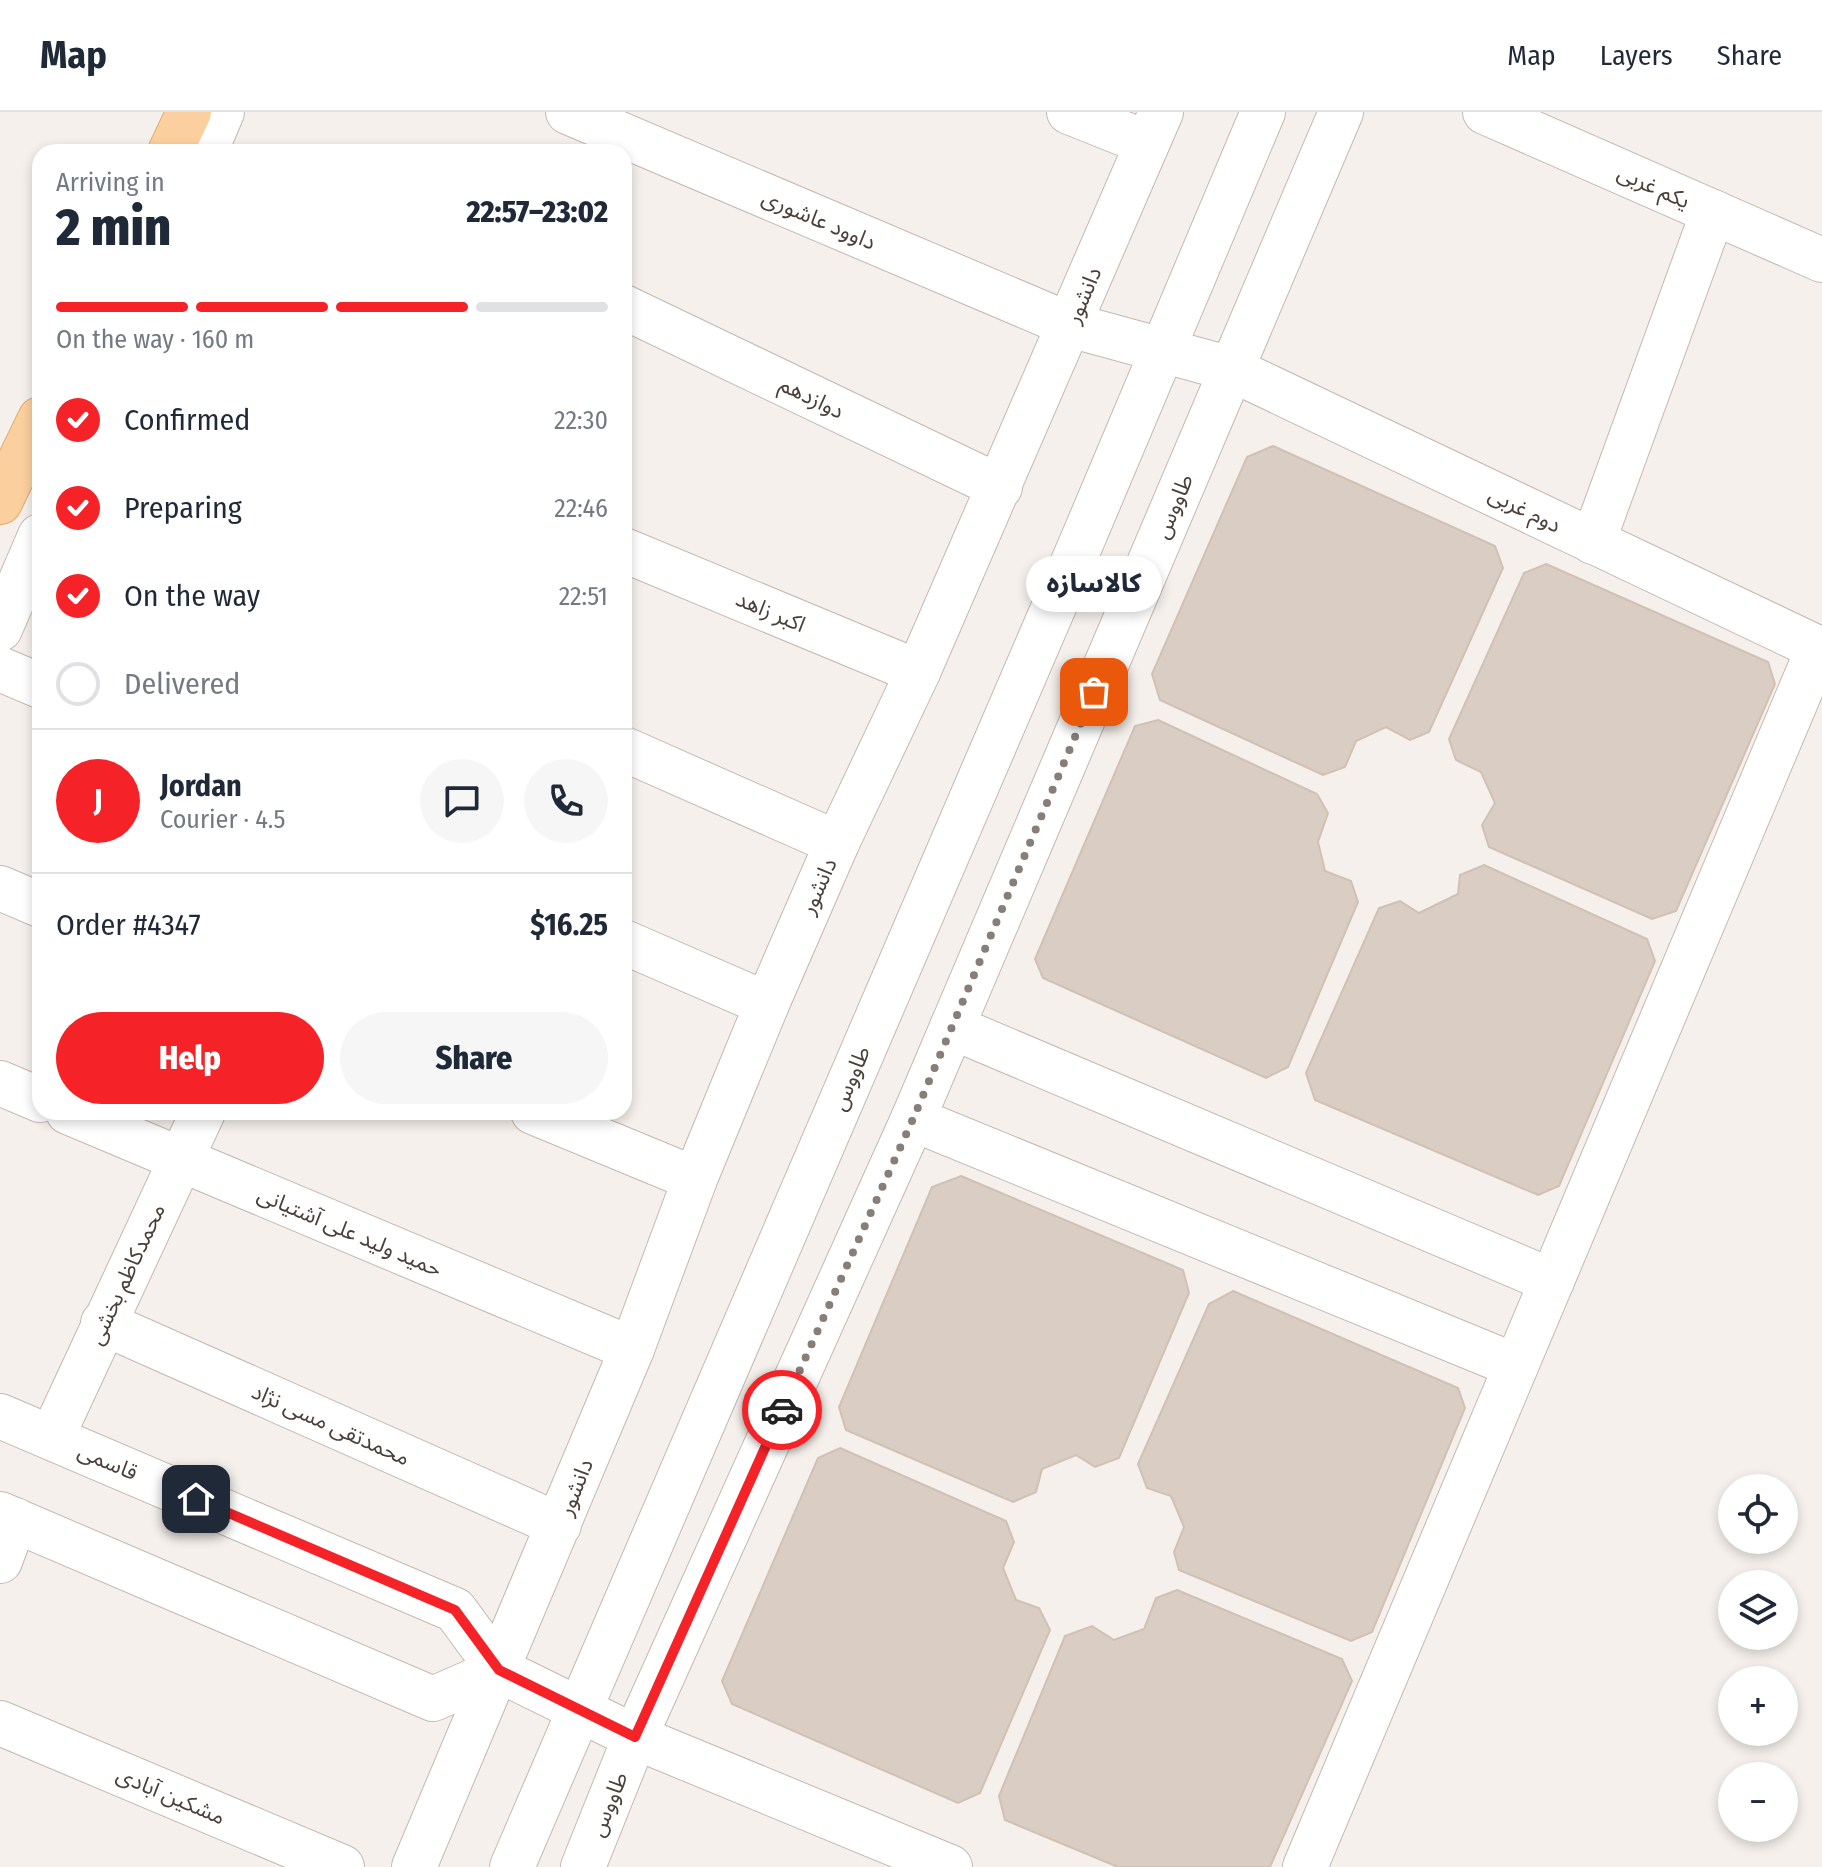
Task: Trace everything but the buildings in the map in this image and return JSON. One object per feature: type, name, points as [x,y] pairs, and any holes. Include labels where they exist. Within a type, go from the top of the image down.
[{"type":"main road","points":[[174,144],[189,112]]},
{"type":"main road","points":[[0,502],[32,436]]},
{"type":"street","points":[[208,144],[222,112]]},
{"type":"street","name":"داوود عاشوری","points":[[568,112],[630,134],[1070,325],[1161,349]]},
{"type":"street","points":[[1069,112],[1154,127]]},
{"type":"street","name":"طاووس","points":[[512,1867],[1083,539],[1263,112]]},
{"type":"street","name":"طاووس","points":[[583,1867],[635,1737],[913,1119],[1341,112]]},
{"type":"street","name":"یکم غربی","points":[[1485,112],[1822,260]]},
{"type":"street","name":"دانشور","points":[[414,1867],[632,1349],[695,1179],[767,1004],[1000,487],[1154,127]]},
{"type":"street","points":[[1593,542],[1713,212]]},
{"type":"street","name":"دوازدهم","points":[[632,311],[1000,487]]},
{"type":"street","name":"دوم غربی","points":[[1161,349],[1231,369],[1820,650]]},
{"type":"street","name":"اکبر زاهد","points":[[632,553],[918,672]]},
{"type":"street","points":[[0,629],[32,555]]},
{"type":"street","points":[[1305,1867],[1820,650]]},
{"type":"street","points":[[0,669],[32,683]]},
{"type":"street","points":[[632,753],[837,843]]},
{"type":"street","points":[[0,888],[32,902]]},
{"type":"street","points":[[632,945],[767,1004]]},
{"type":"street","points":[[952,1027],[1552,1281]]},
{"type":"street","points":[[0,1083],[32,1097]]},
{"type":"street","points":[[913,1119],[1516,1366]]},
{"type":"street","name":"حمید ولید علی آشتیانی","points":[[86,1120],[632,1349]]},
{"type":"street","name":"محمدکاظم بخشی","points":[[52,1437],[199,1120]]},
{"type":"street","points":[[552,1120],[695,1179]]},
{"type":"street","name":"محمدتقی مسی نژاد","points":[[103,1323],[559,1525]]},
{"type":"street","name":"قاسمی","points":[[0,1416],[455,1610],[499,1670],[635,1737],[950,1867]]},
{"type":"street","points":[[0,1561],[8,1517],[433,1699],[499,1670]]},
{"type":"street","name":"مشکین آبادی","points":[[0,1723],[342,1867]]},
{"type":"way so far","points":[[782,1410],[913,1119],[1094,692]]},
{"type":"place","name":"کالاسازه","points":[[1094,692]]},
{"type":"route","points":[[196,1499],[455,1610],[499,1670],[635,1737],[782,1410]]}]
